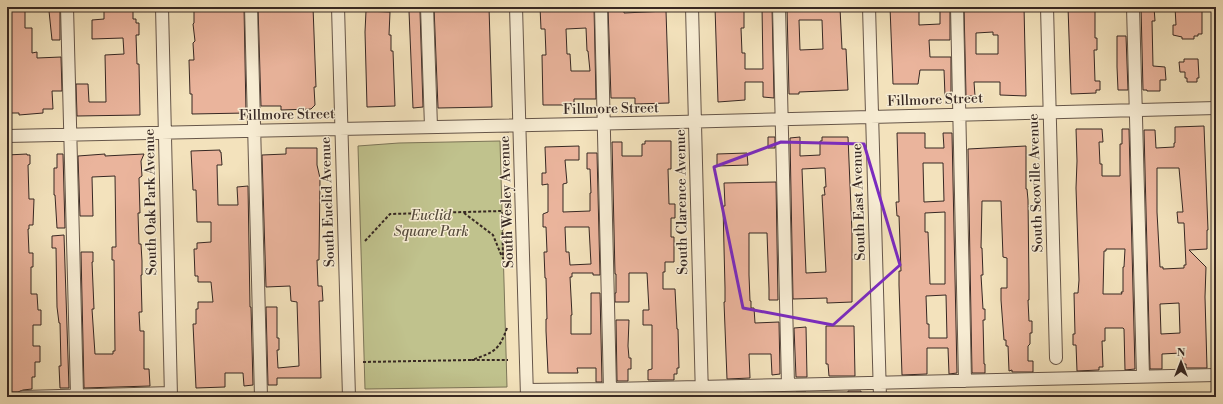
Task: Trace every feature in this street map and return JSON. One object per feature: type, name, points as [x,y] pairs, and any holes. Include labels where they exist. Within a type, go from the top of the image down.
[{"type":"street","points":[[67,7],[77,395]]},
{"type":"street","name":"South Oak Park Avenue","points":[[162,7],[171,395]]},
{"type":"street","points":[[252,7],[261,397]]},
{"type":"street","name":"South Euclid Avenue","points":[[338,7],[349,397]]},
{"type":"street","points":[[427,7],[431,127]]},
{"type":"street","name":"South Wesley Avenue","points":[[516,7],[527,393]]},
{"type":"street","points":[[601,7],[610,389]]},
{"type":"street","name":"South Clarence Avenue","points":[[692,7],[702,392]]},
{"type":"street","points":[[779,7],[788,385]]},
{"type":"street","name":"South East Avenue","points":[[869,7],[880,397]]},
{"type":"street","points":[[957,7],[965,381]]},
{"type":"street","name":"South Scoville Avenue","points":[[1046,7],[1056,358]]},
{"type":"street","points":[[1133,7],[1143,376]]},
{"type":"street","name":"Fillmore Street","points":[[7,136],[782,120],[1216,108]]},
{"type":"street","points":[[527,393],[586,393],[610,389],[702,392],[788,385],[1216,375]]},
{"type":"street","points":[[23,397],[77,395],[171,395]]},
{"type":"path","points":[[365,241],[390,214],[463,212],[502,211],[503,259],[493,235],[463,212]]},
{"type":"path","points":[[472,360],[492,353],[499,345],[507,328]]},
{"type":"path","points":[[363,362],[508,360]]},
{"type":"highlighted area","points":[[781,142],[864,144],[900,265],[833,325],[743,308],[714,167]]},
{"type":"green space","name":"Euclid Square Park","points":[[500,141],[507,387],[365,389],[358,146],[399,143]]},
{"type":"building","points":[[104,7],[133,7],[133,19],[136,19],[136,23],[139,23],[139,35],[136,35],[137,64],[139,64],[140,115],[77,116],[76,84],[88,84],[89,102],[106,102],[105,55],[124,54],[123,38],[92,39],[92,20],[104,19]]},
{"type":"building","points":[[194,7],[244,7],[246,113],[192,114],[189,60],[194,60]]},
{"type":"building","points":[[258,7],[313,7],[316,87],[314,87],[315,105],[311,109],[281,110],[281,106],[261,106]]},
{"type":"building","points":[[434,7],[489,7],[492,107],[438,108]]},
{"type":"building","points":[[540,7],[594,7],[596,99],[574,99],[574,105],[543,105],[542,55],[546,55],[545,29],[541,29]],"holes":[[[586,28],[590,71],[571,71],[570,54],[567,54],[566,29]]]},
{"type":"building","points":[[608,7],[624,7],[624,13],[666,11],[669,103],[635,104],[635,98],[611,98]]},
{"type":"building","points":[[715,7],[744,7],[744,28],[741,28],[742,53],[745,53],[745,69],[763,69],[762,7],[772,7],[774,98],[763,97],[763,82],[745,82],[745,100],[718,102]]},
{"type":"building","points":[[890,7],[919,7],[919,25],[940,24],[940,7],[950,7],[950,40],[929,40],[930,57],[951,57],[951,96],[945,96],[944,70],[920,70],[918,84],[893,84]]},
{"type":"building","points":[[964,7],[1024,7],[1026,96],[1000,95],[1000,82],[974,82],[975,96],[966,96]],"holes":[[[993,32],[993,35],[998,35],[998,54],[976,54],[976,33]]]},
{"type":"building","points":[[1068,7],[1095,7],[1095,38],[1097,38],[1097,50],[1094,50],[1095,81],[1100,81],[1100,90],[1096,90],[1096,93],[1071,94]]},
{"type":"building","points":[[1141,7],[1154,7],[1155,21],[1152,21],[1153,66],[1165,67],[1166,80],[1160,80],[1160,91],[1143,90]]},
{"type":"building","points":[[1175,7],[1202,7],[1202,34],[1194,36],[1194,39],[1182,39],[1182,37],[1173,35],[1173,25],[1176,25]]},
{"type":"building","points":[[787,8],[840,8],[842,49],[846,49],[848,90],[799,92],[799,94],[789,94]],"holes":[[[799,20],[822,20],[823,49],[800,50]]]},
{"type":"building","points":[[7,11],[25,11],[25,28],[32,28],[32,53],[37,52],[37,58],[61,57],[62,91],[52,91],[53,109],[43,109],[43,113],[19,115],[19,113],[9,113],[7,92]]},
{"type":"building","points":[[49,11],[60,11],[60,40],[52,40]]},
{"type":"building","points":[[366,11],[390,12],[389,35],[391,35],[391,51],[393,51],[395,106],[367,107],[365,32]]},
{"type":"building","points":[[409,11],[420,11],[423,107],[413,108]]},
{"type":"building","points":[[1117,36],[1126,36],[1128,90],[1118,90]]},
{"type":"building","points":[[1184,59],[1198,59],[1199,78],[1197,78],[1197,82],[1187,82],[1185,72],[1180,72],[1179,62],[1184,62]]},
{"type":"building","points":[[1204,126],[1208,230],[1207,249],[1189,250],[1206,267],[1205,297],[1207,368],[1186,368],[1186,364],[1182,364],[1181,353],[1162,354],[1162,369],[1150,369],[1144,130],[1155,130],[1156,148],[1174,147],[1175,127]],"holes":[[[1157,168],[1179,168],[1183,212],[1177,212],[1178,223],[1184,223],[1186,265],[1184,265],[1184,268],[1163,269],[1163,267],[1160,267],[1157,212]],[[1179,303],[1180,333],[1161,334],[1160,304]]]},
{"type":"building","points":[[1076,129],[1102,129],[1103,142],[1099,142],[1102,176],[1120,176],[1120,144],[1122,144],[1122,129],[1129,129],[1135,369],[1125,370],[1124,329],[1105,328],[1105,341],[1102,341],[1103,367],[1099,367],[1099,370],[1077,371],[1076,345],[1073,345],[1073,334],[1075,334],[1074,293],[1078,293],[1079,280],[1076,188]],"holes":[[[1106,249],[1125,249],[1123,292],[1121,292],[1122,294],[1103,294],[1104,251],[1106,251]]]},
{"type":"building","points":[[897,133],[925,133],[925,148],[944,148],[943,133],[952,133],[957,373],[949,374],[948,348],[927,348],[927,374],[902,375],[899,285],[899,271],[901,271],[899,216],[897,216],[896,202],[899,202]],"holes":[[[923,163],[943,163],[944,201],[924,202]],[[945,212],[945,284],[930,284],[928,232],[925,232],[925,213]],[[946,295],[947,338],[929,338],[926,296]]]},
{"type":"building","points":[[768,137],[775,137],[775,148],[768,148]]},
{"type":"building","points":[[800,137],[800,156],[820,155],[820,141],[822,141],[822,137],[848,137],[852,233],[852,302],[827,303],[827,298],[793,299],[790,138]],"holes":[[[825,168],[826,187],[824,187],[825,195],[822,195],[826,272],[806,273],[802,169]]]},
{"type":"building","points":[[645,141],[671,141],[671,169],[668,169],[669,204],[675,204],[675,218],[671,218],[671,237],[674,237],[674,262],[665,262],[665,272],[663,272],[663,289],[675,289],[679,368],[677,368],[677,374],[674,374],[674,380],[648,380],[648,370],[652,369],[652,325],[643,325],[643,310],[649,310],[647,273],[629,273],[629,302],[615,302],[616,274],[612,142],[622,142],[622,156],[642,156],[642,144],[645,144]]},
{"type":"building","points":[[579,146],[579,160],[565,160],[567,183],[563,184],[563,212],[590,211],[590,169],[587,169],[587,153],[597,153],[600,275],[593,275],[593,273],[572,273],[572,277],[570,277],[572,315],[571,334],[591,334],[591,293],[600,293],[602,382],[596,382],[596,368],[577,368],[578,373],[548,373],[544,252],[547,252],[546,227],[543,227],[543,214],[548,212],[548,184],[542,185],[542,173],[546,173],[545,147]],"holes":[[[565,227],[589,227],[591,264],[570,265],[569,252],[566,252]]]},
{"type":"building","points":[[1026,146],[1026,189],[1028,200],[1028,300],[1029,321],[1032,321],[1032,333],[1030,333],[1030,344],[1028,346],[1028,361],[1033,361],[1033,372],[1009,371],[1008,346],[1006,346],[1006,340],[1004,340],[1001,300],[1001,288],[1007,288],[1007,258],[1003,257],[1001,201],[982,201],[981,248],[983,275],[981,275],[983,309],[985,309],[985,320],[983,320],[985,373],[972,373],[968,149]]},
{"type":"building","points":[[286,148],[317,148],[317,165],[320,178],[319,260],[317,260],[318,286],[322,286],[323,301],[319,301],[321,378],[277,378],[277,385],[268,385],[266,307],[277,307],[277,338],[279,338],[279,350],[277,350],[278,368],[299,366],[297,302],[291,301],[290,286],[266,287],[262,155],[286,154]]},
{"type":"building","points":[[220,150],[222,165],[217,165],[218,205],[238,205],[237,187],[248,186],[253,385],[244,386],[243,373],[225,373],[225,387],[196,388],[193,324],[196,324],[196,309],[198,309],[198,302],[213,302],[211,282],[198,282],[198,276],[195,276],[194,249],[197,249],[197,243],[211,242],[211,222],[197,222],[196,190],[193,190],[191,151]]},
{"type":"building","points":[[747,153],[748,165],[717,166],[717,154]]},
{"type":"building","points":[[57,154],[63,154],[65,228],[57,228],[54,195],[54,168],[57,168]]},
{"type":"building","points":[[105,154],[105,156],[144,154],[141,161],[142,176],[139,178],[140,213],[138,213],[139,244],[141,244],[142,261],[142,312],[139,312],[140,331],[144,331],[144,369],[149,369],[150,386],[84,388],[81,252],[93,252],[94,309],[92,309],[95,354],[113,354],[113,351],[115,351],[114,260],[112,260],[112,247],[116,247],[115,176],[92,177],[93,216],[80,216],[78,156]]},
{"type":"building","points":[[7,155],[30,155],[30,164],[28,165],[29,199],[34,199],[33,225],[29,225],[28,229],[29,253],[33,253],[33,267],[31,267],[31,294],[37,294],[38,310],[41,310],[41,325],[33,325],[33,346],[40,346],[40,362],[35,362],[35,377],[32,377],[32,389],[11,392],[11,390],[7,390],[9,287],[7,286]]},
{"type":"building","points":[[776,182],[778,300],[769,300],[767,233],[749,233],[749,275],[750,301],[751,308],[754,308],[755,323],[779,322],[780,374],[772,375],[771,354],[749,354],[750,378],[727,379],[724,302],[724,183]]},
{"type":"building","points":[[64,235],[69,388],[60,388],[60,323],[57,307],[56,248],[52,248],[52,236]]},
{"type":"building","points":[[616,320],[629,320],[628,346],[629,358],[631,358],[631,369],[628,369],[628,381],[617,381]]},
{"type":"building","points":[[826,326],[854,326],[855,376],[829,376],[828,364],[826,364]]},
{"type":"building","points":[[806,327],[807,377],[796,377],[794,328]]},
{"type":"building","points":[[848,391],[861,391],[861,397],[848,397]]},
{"type":"building","points":[[796,392],[806,392],[806,397],[796,397]]},
{"type":"building","points":[[741,393],[742,397],[732,397],[731,394]]}]
